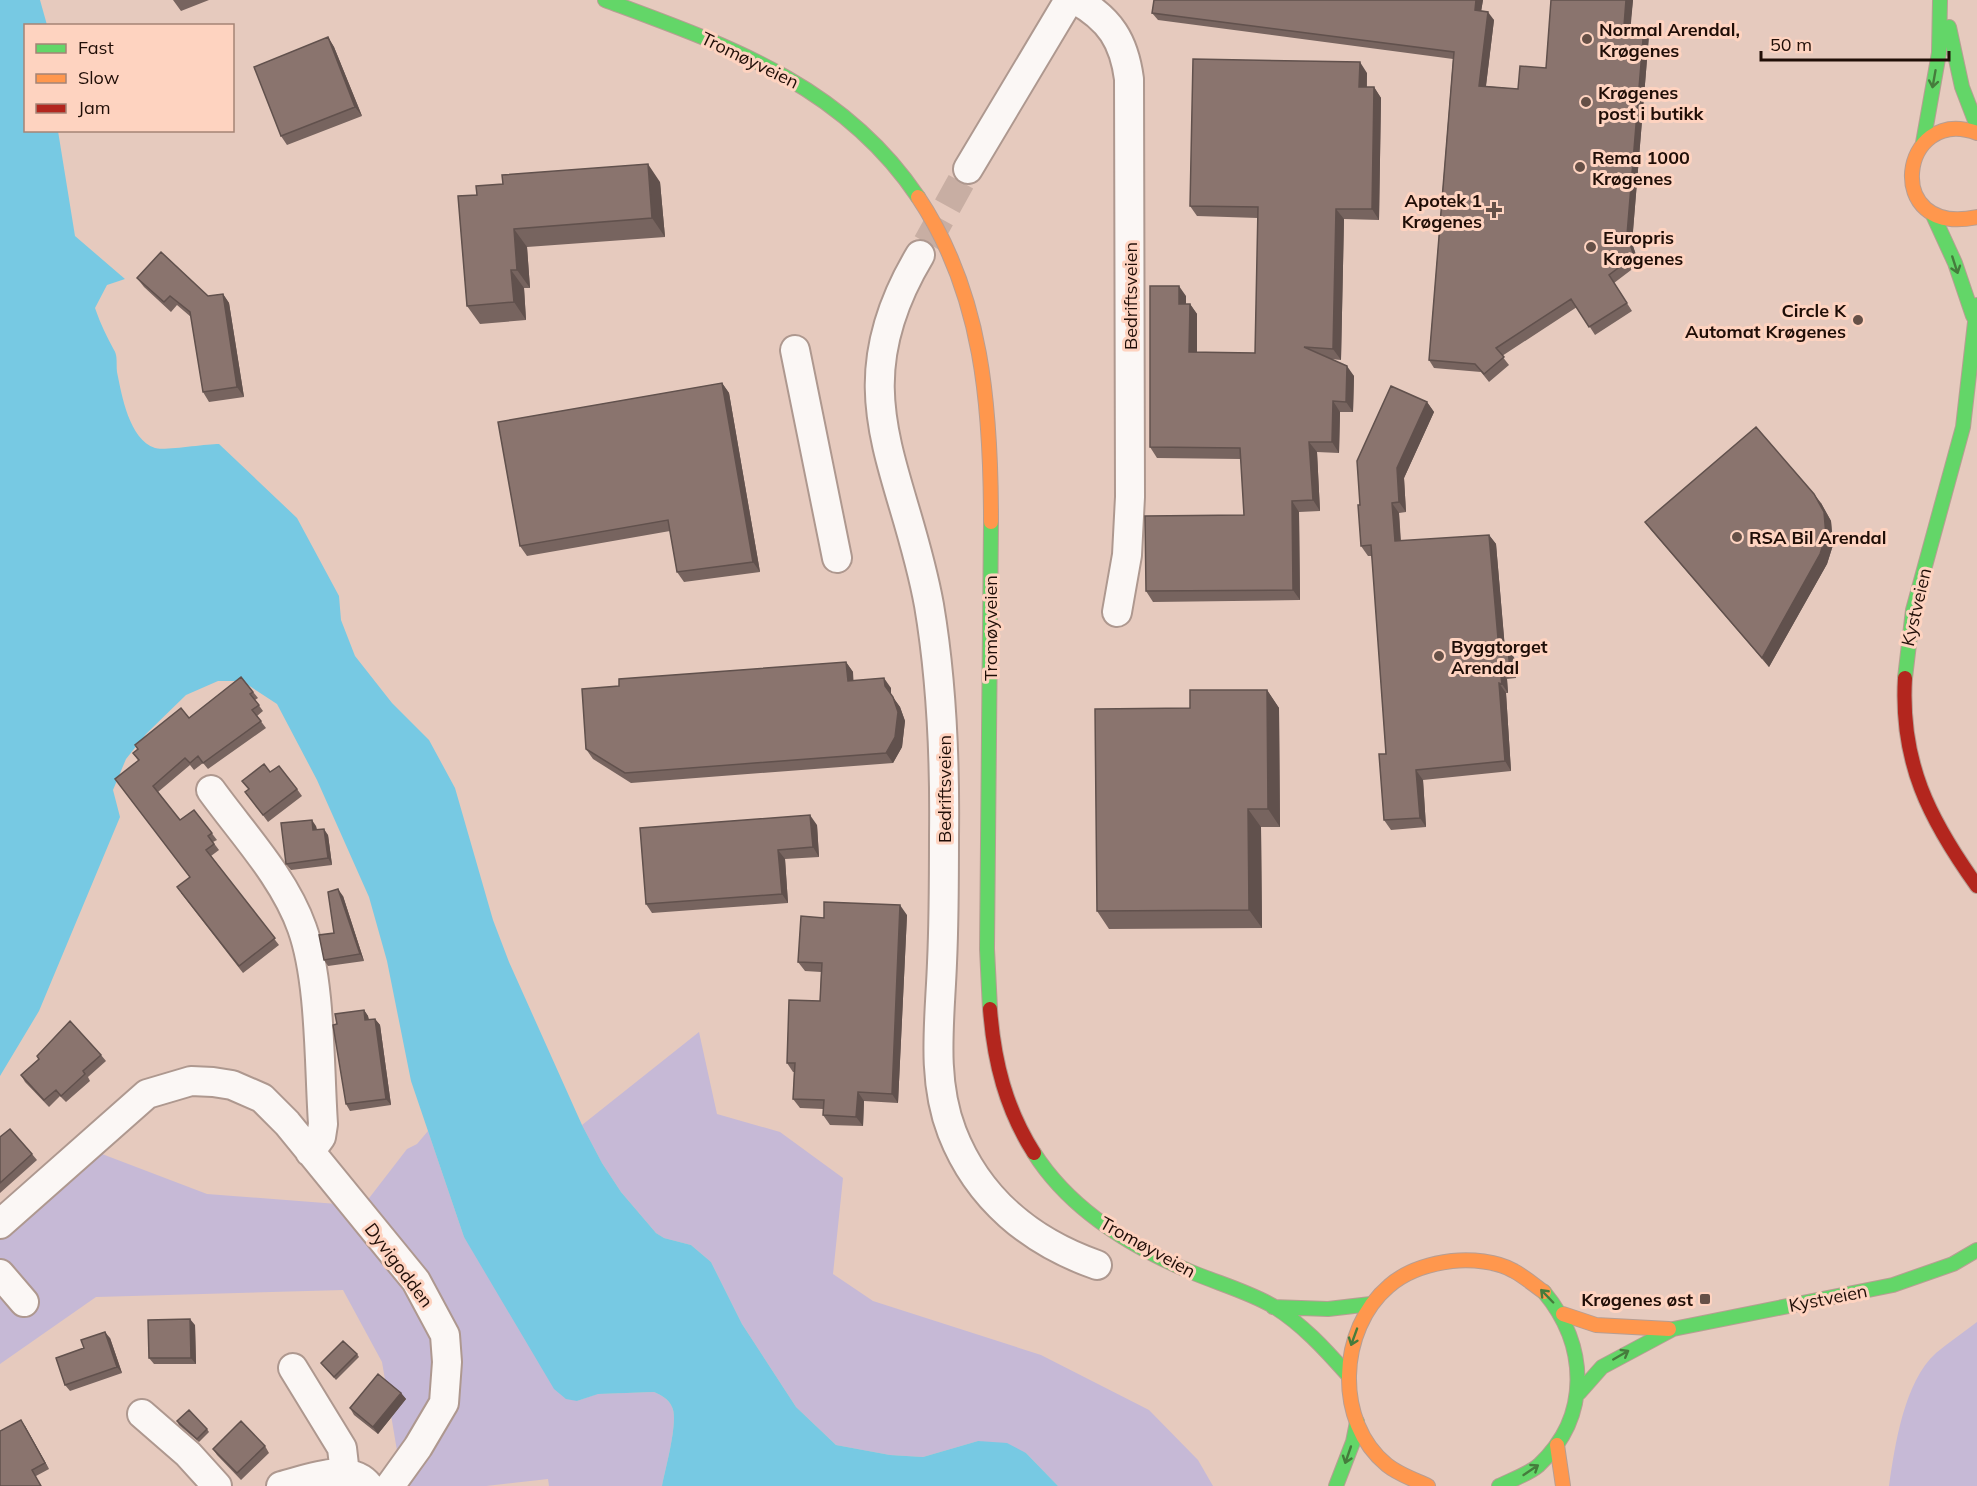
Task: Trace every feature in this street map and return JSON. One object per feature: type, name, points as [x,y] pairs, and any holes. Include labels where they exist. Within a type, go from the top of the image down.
[{"type":"main road","name":"Tromøyveien","points":[[605,0],[726,46],[776,69],[811,90],[861,129],[891,160],[929,212],[950,250],[972,310],[988,388],[990,511],[987,949],[989,1013],[1004,1092],[1015,1122],[1032,1154],[1055,1183],[1078,1205],[1131,1242],[1173,1264],[1273,1307],[1325,1349],[1347,1374]]},
{"type":"main road","points":[[1941,0],[1962,87],[1977,126]]},
{"type":"main road","points":[[1923,143],[1938,53],[1941,0]]},
{"type":"main road","points":[[1923,143],[1944,130],[1957,128],[1977,133]]},
{"type":"main road","name":"Kystveien","points":[[1923,143],[1914,157],[1910,178],[1917,199],[1933,215],[1975,310],[1971,369],[1962,428],[1908,635],[1902,702],[1907,742],[1920,790],[1948,844],[1977,886]]},
{"type":"main road","points":[[1933,215],[1960,221],[1977,217]]},
{"type":"main road","name":"Kystveien","points":[[1563,1314],[1596,1325],[1673,1329],[1893,1285],[1953,1264],[1977,1250]]},
{"type":"main road","points":[[1428,1486],[1406,1477],[1377,1454],[1357,1422],[1350,1399],[1347,1374],[1351,1344],[1371,1304],[1398,1279],[1433,1263],[1470,1259],[1489,1262],[1518,1272],[1543,1290],[1563,1314],[1578,1352],[1579,1393],[1571,1420],[1557,1445],[1538,1465],[1516,1480],[1499,1486]]},
{"type":"main road","name":"Tromøyveien","points":[[1273,1307],[1328,1309],[1371,1304]]},
{"type":"main road","name":"Kystveien","points":[[1579,1393],[1602,1367],[1673,1329]]},
{"type":"main road","points":[[1336,1486],[1353,1442],[1357,1422]]},
{"type":"main road","points":[[1557,1445],[1563,1486]]},
{"type":"main road","points":[[1381,1482],[1406,1477]]},
{"type":"street","points":[[968,169],[1069,0]]},
{"type":"street","name":"Bedriftsveien","points":[[1076,0],[1090,8],[1118,37],[1126,56],[1129,79],[1130,496],[1127,555],[1117,612]]},
{"type":"street","name":"Bedriftsveien","points":[[920,255],[901,289],[885,330],[878,382],[880,415],[887,451],[925,584],[943,712],[943,924],[939,1082],[946,1114],[959,1149],[978,1181],[995,1203],[1045,1243],[1097,1265]]},
{"type":"street","points":[[795,350],[837,558]]},
{"type":"street","points":[[211,790],[284,891],[301,926],[311,960],[323,1124],[321,1137],[310,1152]]},
{"type":"street","name":"Dyvigodden","points":[[0,1224],[147,1094],[177,1084],[213,1082],[250,1091],[262,1098],[287,1123],[416,1281],[445,1335],[447,1362],[444,1403],[418,1447],[390,1486]]},
{"type":"street","points":[[0,1275],[24,1302]]},
{"type":"street","points":[[293,1368],[342,1448],[357,1480]]},
{"type":"street","points":[[142,1414],[188,1454],[217,1486]]},
{"type":"street","points":[[281,1486],[328,1475],[357,1480]]},
{"type":"shaded area","points":[[699,1032],[717,1114],[780,1132],[843,1178],[833,1274],[873,1301],[1041,1355],[1149,1410],[1198,1460],[1213,1486],[1058,1486],[1026,1453],[978,1441],[923,1457],[890,1455],[836,1445],[796,1407],[742,1324],[711,1262],[691,1245],[664,1238],[656,1233],[621,1192],[602,1163],[582,1125]]},
{"type":"shaded area","points":[[428,1131],[464,1237],[577,1401],[597,1394],[654,1392],[671,1404],[674,1413],[673,1433],[662,1486],[549,1486],[548,1479],[486,1486],[403,1486],[382,1362],[343,1290],[96,1297],[0,1364],[0,1221],[102,1154],[207,1194],[363,1206],[407,1149],[417,1144]]},
{"type":"shaded area","points":[[1977,1322],[1977,1486],[1889,1486],[1898,1434],[1916,1380],[1936,1353]]},
{"type":"water","points":[[0,0],[40,0],[47,24],[24,24],[24,132],[58,132],[75,236],[125,279],[107,285],[95,308],[115,352],[121,393],[128,416],[139,436],[155,448],[219,444],[297,518],[339,596],[341,620],[355,656],[392,703],[429,740],[455,788],[493,920],[509,962],[582,1125],[602,1163],[621,1192],[656,1233],[664,1238],[691,1245],[711,1262],[742,1324],[796,1407],[836,1445],[890,1455],[923,1457],[978,1441],[1007,1443],[1026,1453],[1058,1486],[662,1486],[674,1423],[674,1413],[667,1400],[654,1392],[598,1394],[577,1401],[566,1399],[554,1389],[464,1237],[411,1081],[387,961],[369,897],[317,780],[277,704],[242,681],[218,681],[186,695],[146,734],[126,759],[113,790],[120,817],[39,1011],[0,1076]]},
{"type":"building","points":[[1154,0],[1476,0],[1475,10],[1488,12],[1479,86],[1518,89],[1520,66],[1546,68],[1551,0],[1626,0],[1624,26],[1644,27],[1627,235],[1634,256],[1609,275],[1627,303],[1589,327],[1571,299],[1496,348],[1504,357],[1484,374],[1475,364],[1429,360],[1454,52],[1152,13]]},
{"type":"building","points":[[328,37],[355,107],[281,136],[254,67]]},
{"type":"building","points":[[1193,59],[1360,62],[1359,87],[1374,87],[1372,209],[1336,209],[1333,349],[1304,347],[1347,366],[1346,402],[1333,401],[1332,442],[1309,442],[1313,500],[1292,501],[1293,590],[1146,591],[1145,516],[1244,515],[1240,448],[1150,447],[1150,286],[1179,286],[1179,304],[1190,304],[1189,352],[1255,353],[1258,207],[1190,206]]},
{"type":"building","points":[[648,164],[652,218],[514,229],[517,270],[511,270],[514,302],[467,306],[458,196],[477,195],[476,186],[503,184],[502,175]]},
{"type":"building","points":[[161,252],[208,296],[223,294],[237,387],[203,392],[190,312],[170,296],[164,302],[137,278]]},
{"type":"building","points":[[722,383],[753,562],[677,572],[668,520],[520,546],[498,422]]},
{"type":"building","points":[[1391,386],[1427,402],[1397,468],[1399,502],[1392,503],[1395,541],[1489,535],[1499,650],[1508,649],[1510,669],[1500,669],[1502,684],[1499,683],[1505,761],[1416,770],[1420,818],[1384,820],[1379,754],[1386,754],[1371,545],[1361,546],[1357,461]]},
{"type":"building","points":[[1756,427],[1814,494],[1824,512],[1826,536],[1820,554],[1762,658],[1645,522]]},
{"type":"building","points":[[846,662],[848,681],[884,678],[885,686],[893,697],[898,712],[895,737],[886,753],[625,773],[586,749],[582,689],[619,686],[619,679]]},
{"type":"building","points":[[241,677],[253,692],[250,694],[259,705],[252,710],[261,721],[203,763],[198,756],[190,763],[185,758],[153,786],[180,820],[194,810],[212,833],[208,836],[214,844],[206,850],[275,938],[239,966],[177,887],[190,877],[115,779],[139,760],[133,753],[138,749],[135,745],[181,708],[189,718]]},
{"type":"building","points":[[1190,690],[1267,690],[1268,809],[1248,809],[1249,910],[1097,911],[1095,709],[1190,708]]},
{"type":"building","points":[[264,764],[270,772],[279,766],[297,789],[263,815],[245,792],[249,789],[242,781]]},
{"type":"building","points":[[810,815],[813,847],[778,850],[782,894],[646,904],[640,828]]},
{"type":"building","points":[[312,820],[313,830],[324,829],[328,858],[286,864],[281,823]]},
{"type":"building","points":[[338,889],[360,954],[324,960],[319,935],[334,933],[328,892]]},
{"type":"building","points":[[824,902],[900,905],[892,1094],[858,1092],[856,1117],[823,1115],[824,1100],[793,1099],[795,1063],[787,1063],[789,1000],[820,1001],[822,963],[798,962],[801,916],[824,918]]},
{"type":"building","points":[[364,1010],[365,1020],[375,1019],[386,1099],[346,1104],[333,1025],[337,1024],[335,1014]]},
{"type":"building","points":[[70,1021],[101,1055],[83,1071],[85,1074],[61,1096],[56,1090],[44,1100],[21,1075],[39,1059],[37,1056]]},
{"type":"building","points":[[10,1129],[32,1154],[0,1183],[0,1137]]},
{"type":"building","points":[[190,1319],[191,1358],[149,1358],[148,1320]]},
{"type":"building","points":[[105,1332],[117,1367],[65,1385],[56,1358],[84,1348],[81,1340]]},
{"type":"building","points":[[343,1341],[357,1354],[334,1377],[321,1363]]},
{"type":"building","points":[[378,1374],[401,1393],[373,1427],[350,1408]]},
{"type":"building","points":[[189,1410],[207,1429],[197,1439],[177,1421]]},
{"type":"building","points":[[21,1420],[45,1463],[32,1470],[41,1486],[0,1486],[0,1431]]},
{"type":"building","points":[[241,1421],[265,1446],[237,1473],[213,1449]]},
{"type":"tunnel","points":[[927,243],[968,169]]},
{"type":"traffic: fast","points":[[605,0],[737,52],[817,97],[854,125],[888,158],[918,197]]},
{"type":"traffic: fast","points":[[1923,143],[1939,53],[1940,0]]},
{"type":"traffic: fast","points":[[1949,27],[1962,87],[1977,126]]},
{"type":"traffic: fast","points":[[1933,215],[1955,263],[1973,316]]},
{"type":"traffic: fast","points":[[1905,678],[1913,610],[1963,427],[1977,305]]},
{"type":"traffic: fast","points":[[990,1009],[987,949],[991,522]]},
{"type":"traffic: fast","points":[[1034,1153],[1065,1191],[1103,1223],[1123,1237],[1167,1261],[1273,1306],[1322,1346],[1347,1374]]},
{"type":"traffic: fast","points":[[1579,1393],[1602,1367],[1673,1329],[1893,1285],[1953,1264],[1977,1250]]},
{"type":"traffic: fast","points":[[1499,1486],[1539,1465],[1556,1446],[1568,1425],[1575,1403],[1578,1380],[1569,1334],[1559,1313],[1544,1292]]},
{"type":"traffic: fast","points":[[1273,1307],[1328,1309],[1371,1304]]},
{"type":"traffic: fast","points":[[1336,1486],[1353,1442],[1357,1422]]},
{"type":"traffic: slow","points":[[1977,133],[1951,129],[1931,137],[1918,152],[1912,172],[1915,192],[1926,209],[1946,218],[1977,217]]},
{"type":"traffic: slow","points":[[918,197],[940,234],[957,273],[970,312],[985,395],[991,479],[991,522]]},
{"type":"traffic: slow","points":[[1428,1486],[1387,1465],[1370,1447],[1358,1425],[1351,1401],[1349,1375],[1352,1350],[1360,1326],[1372,1304],[1396,1280],[1411,1272],[1435,1264],[1459,1260],[1484,1261],[1500,1265],[1522,1276],[1544,1292]]},
{"type":"traffic: slow","points":[[1563,1314],[1596,1325],[1669,1329]]},
{"type":"traffic: slow","points":[[1557,1445],[1563,1486]]},
{"type":"traffic: jam","points":[[1905,678],[1907,737],[1921,788],[1945,837],[1977,886]]},
{"type":"traffic: jam","points":[[990,1009],[998,1066],[1003,1084],[1016,1119],[1034,1153]]},
{"type":"place","name":"Normal Arendal, Krøgenes","points":[[1587,39]]},
{"type":"place","name":"Krøgenes post i butikk","points":[[1586,102]]},
{"type":"place","name":"Rema 1000 Krøgenes","points":[[1580,167]]},
{"type":"place","name":"Apotek 1 Krøgenes","points":[[1494,210]]},
{"type":"place","name":"Europris Krøgenes","points":[[1591,247]]},
{"type":"place","name":"Circle K Automat Krøgenes","points":[[1858,320]]},
{"type":"place","name":"RSA Bil Arendal","points":[[1737,537]]},
{"type":"place","name":"Byggtorget Arendal","points":[[1439,656]]},
{"type":"place","name":"Krøgenes øst","points":[[1705,1299]]}]
